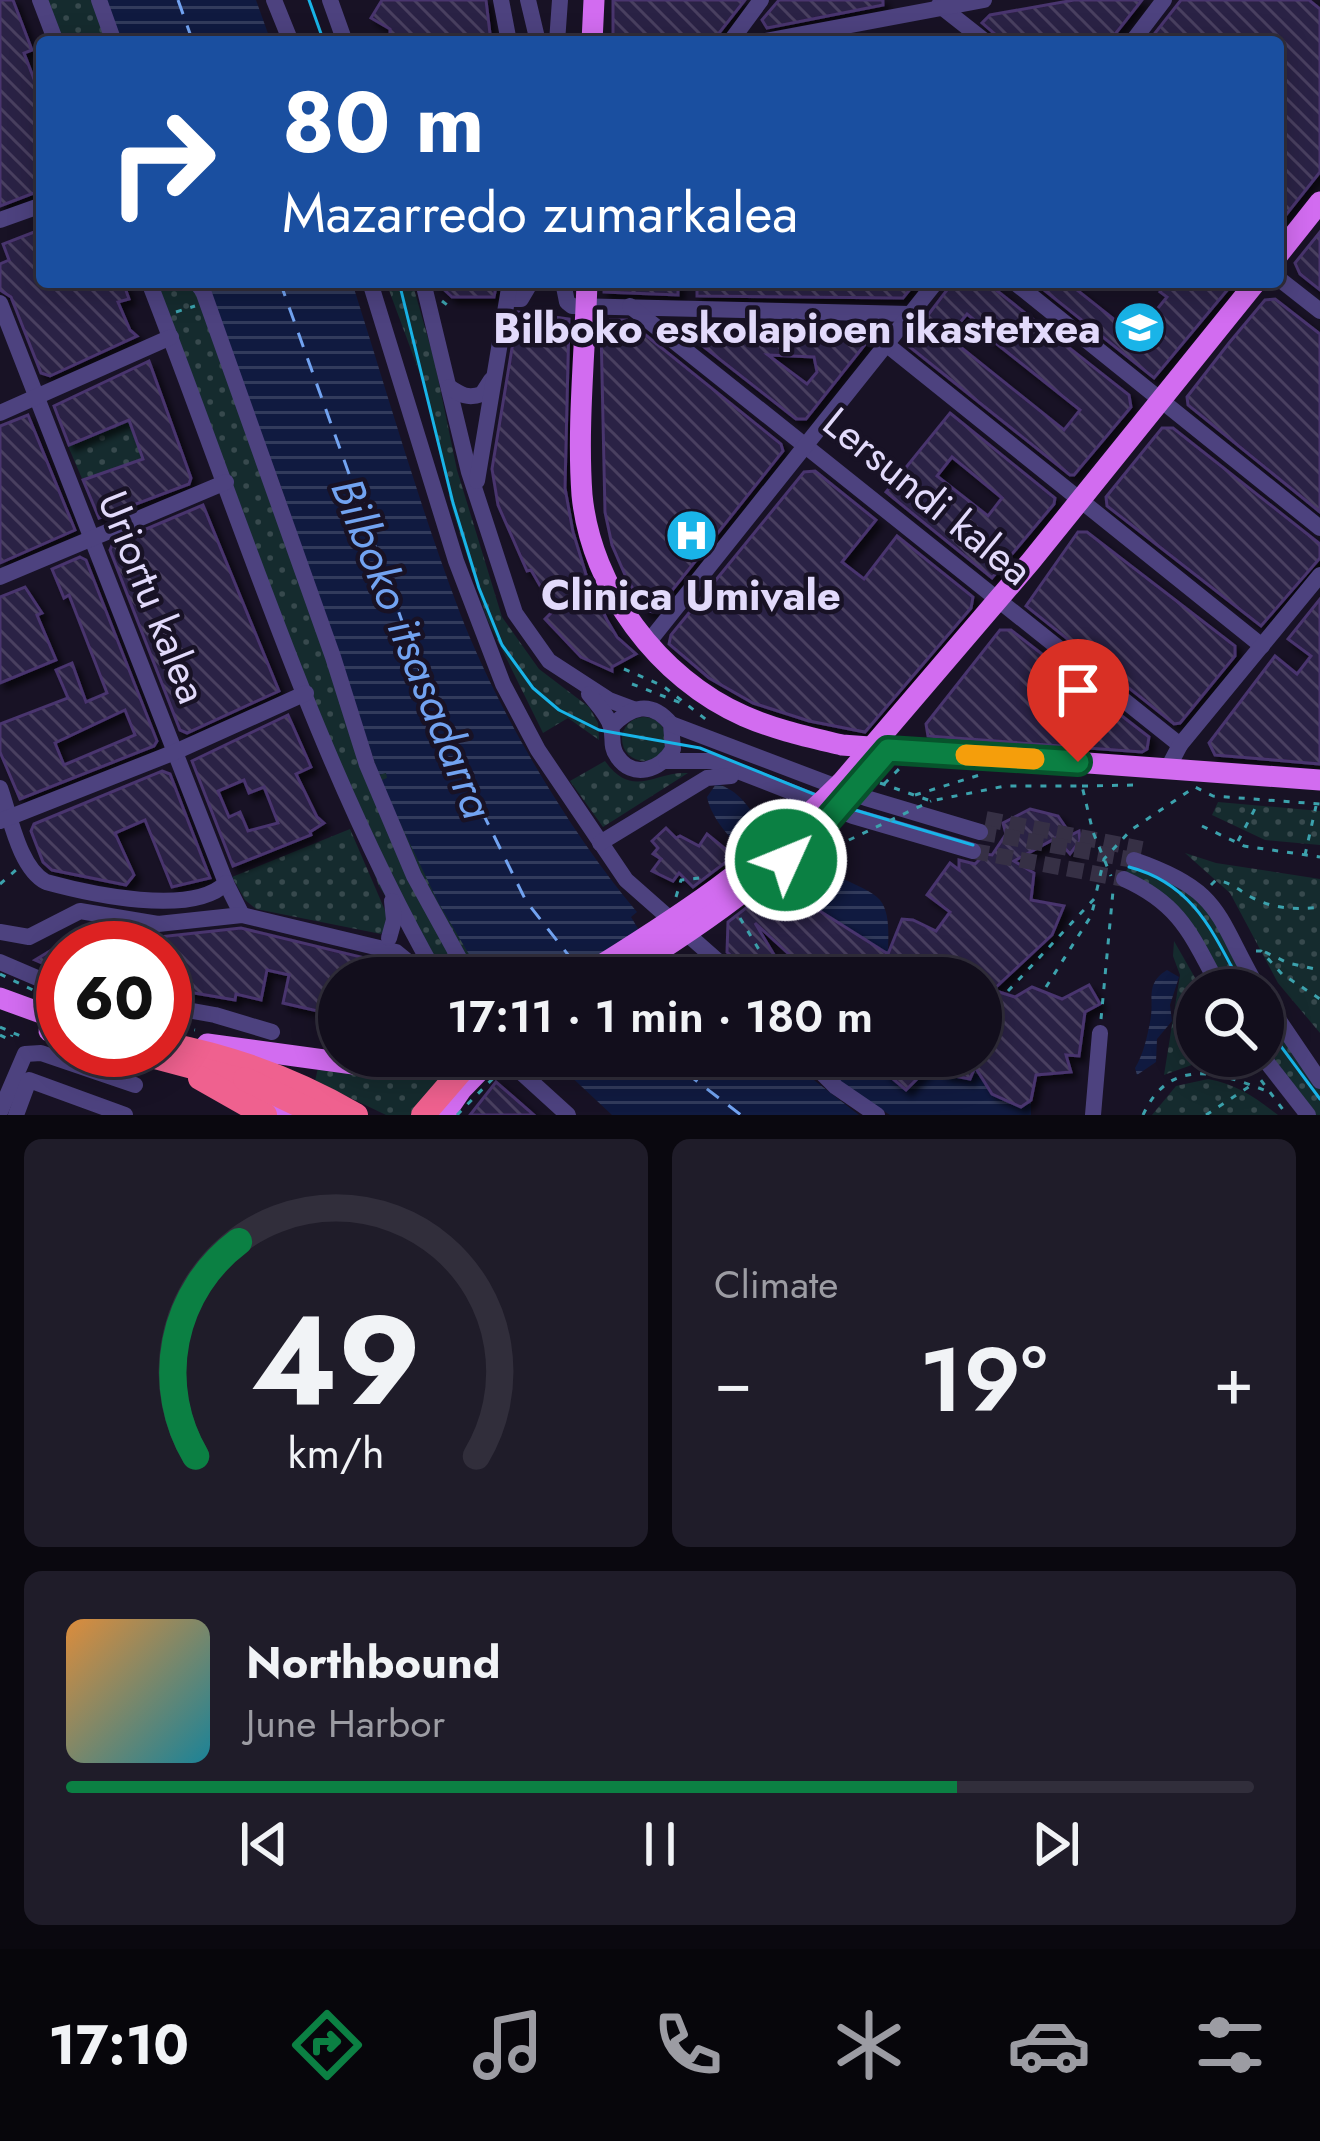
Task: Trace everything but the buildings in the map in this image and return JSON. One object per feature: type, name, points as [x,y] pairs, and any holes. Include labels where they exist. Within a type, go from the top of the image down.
[{"type":"highway","points":[[192,1058],[219,1073],[266,1115]]},
{"type":"highway","points":[[192,1066],[257,1084],[320,1115]]},
{"type":"highway","points":[[192,1071],[286,1078],[356,1115]]},
{"type":"highway","points":[[424,1115],[456,1077]]},
{"type":"main road","points":[[592,36],[594,0]]},
{"type":"main road","points":[[1284,247],[1320,202]]},
{"type":"main road","points":[[587,288],[583,495],[590,536],[605,573],[647,644],[690,684],[726,707],[790,733],[837,743],[1320,781]]},
{"type":"main road","points":[[651,957],[746,893],[819,830],[999,598],[1251,288]]},
{"type":"main road","points":[[614,957],[686,913],[775,848],[859,778]]},
{"type":"main road","points":[[0,998],[36,1010]]},
{"type":"main road","points":[[6,1023],[36,1029]]},
{"type":"main road","points":[[192,1046],[318,1060]]},
{"type":"main road","points":[[219,1073],[289,1115]]},
{"type":"main road","points":[[448,1113],[480,1077]]},
{"type":"street","points":[[40,0],[54,36]]},
{"type":"street","points":[[99,0],[112,36]]},
{"type":"street","points":[[274,0],[289,36]]},
{"type":"street","points":[[330,0],[343,36]]},
{"type":"street","points":[[501,0],[508,36]]},
{"type":"street","points":[[528,0],[537,36]]},
{"type":"street","points":[[557,36],[560,0]]},
{"type":"street","points":[[734,36],[761,0]]},
{"type":"street","points":[[788,36],[937,4],[984,0]]},
{"type":"street","points":[[1135,36],[1158,3]]},
{"type":"street","points":[[937,4],[978,36]]},
{"type":"street","points":[[0,220],[36,208]]},
{"type":"street","points":[[1284,283],[1320,311]]},
{"type":"street","points":[[151,288],[306,693],[392,894],[426,957]]},
{"type":"street","points":[[199,288],[333,657],[367,765],[414,876],[458,957]]},
{"type":"street","points":[[372,288],[457,561],[503,684],[538,750],[626,880],[713,957]]},
{"type":"street","points":[[424,288],[477,494],[515,613],[532,641],[601,709],[611,727],[615,754],[629,767],[649,770],[666,760],[712,761],[853,816],[974,851]]},
{"type":"street","points":[[564,288],[567,302],[586,306],[910,314]]},
{"type":"street","points":[[647,644],[931,288]]},
{"type":"street","points":[[1021,288],[1320,528]]},
{"type":"street","points":[[477,494],[509,291]]},
{"type":"street","name":"Uriortu kalea","points":[[0,303],[242,915]]},
{"type":"street","name":"Lersundi kalea","points":[[630,306],[1180,745]]},
{"type":"street","points":[[0,413],[171,337]]},
{"type":"street","points":[[886,344],[1262,646]]},
{"type":"street","points":[[449,387],[461,395],[482,394],[496,367]]},
{"type":"street","points":[[0,577],[226,482]]},
{"type":"street","points":[[1168,768],[1180,745],[1320,575]]},
{"type":"street","points":[[571,677],[633,709],[659,711],[671,724],[866,798],[978,826]]},
{"type":"street","points":[[6,820],[306,693]]},
{"type":"street","points":[[611,727],[633,709]]},
{"type":"street","points":[[666,760],[674,743],[671,724]]},
{"type":"street","points":[[837,743],[842,766],[859,778]]},
{"type":"street","points":[[600,842],[707,778],[731,776]]},
{"type":"street","points":[[0,788],[6,820],[33,873],[46,882],[148,900],[208,897],[226,883]]},
{"type":"street","points":[[1138,854],[1189,883],[1216,909],[1248,969]]},
{"type":"street","points":[[1124,879],[1160,897],[1178,916],[1208,969]]},
{"type":"street","points":[[384,942],[394,920],[392,894]]},
{"type":"street","points":[[0,932],[29,937],[80,911],[158,924],[242,915],[384,942],[409,938],[418,943]]},
{"type":"street","points":[[384,942],[406,957]]},
{"type":"street","points":[[0,962],[36,977]]},
{"type":"street","points":[[192,1011],[272,1032]]},
{"type":"street","points":[[1284,1028],[1320,1081]]},
{"type":"street","points":[[1093,1115],[1100,1033]]},
{"type":"street","points":[[0,1112],[25,1054],[41,1053],[135,1085]]},
{"type":"street","points":[[523,1077],[568,1115]]},
{"type":"street","points":[[826,1077],[877,1115]]},
{"type":"street","points":[[1278,1077],[1308,1115]]},
{"type":"street","points":[[16,1115],[29,1080],[125,1115]]},
{"type":"path","points":[[171,314],[207,303]]},
{"type":"path","points":[[531,304],[528,312],[555,316],[553,309]]},
{"type":"path","points":[[624,669],[663,686],[716,727]]},
{"type":"path","points":[[632,684],[688,706]]},
{"type":"path","points":[[915,795],[999,771]]},
{"type":"path","points":[[859,778],[931,801]]},
{"type":"path","points":[[783,883],[849,839],[931,801],[1005,786],[1082,786],[1114,884],[1100,1033]]},
{"type":"path","points":[[1046,987],[1091,916],[1104,860],[1130,830],[1195,787],[1213,796],[1318,804],[1305,855]]},
{"type":"path","points":[[1237,843],[1259,800]]},
{"type":"path","points":[[1202,826],[1237,843],[1320,857]]},
{"type":"path","points":[[0,884],[16,872],[14,862]]},
{"type":"path","points":[[680,902],[675,896],[681,880],[698,877],[713,889]]},
{"type":"path","points":[[1216,880],[1227,881],[1263,903],[1292,909],[1320,907]]},
{"type":"path","points":[[1008,991],[1095,898]]},
{"type":"path","points":[[732,916],[750,905]]},
{"type":"path","points":[[740,917],[764,957]]},
{"type":"path","points":[[1320,970],[1258,951],[1320,999]]},
{"type":"path","points":[[0,974],[35,988],[34,994]]},
{"type":"path","points":[[0,1035],[10,1040],[6,1023]]},
{"type":"path","points":[[1143,1115],[1154,1095],[1184,1075],[1219,1075],[1269,1092]]},
{"type":"path","points":[[448,1113],[489,1077]]},
{"type":"path","points":[[1258,1077],[1287,1115]]},
{"type":"path","points":[[1207,1115],[1251,1085]]},
{"type":"green space","points":[[44,0],[103,0],[116,36],[57,36]]},
{"type":"green space","points":[[151,288],[207,288],[268,463],[277,475],[379,775],[386,772],[388,778],[381,781],[472,957],[424,957],[379,886]]},
{"type":"green space","points":[[388,288],[414,288],[457,470],[502,617],[539,669],[589,707],[598,723],[599,740],[568,718],[543,733],[487,619],[453,512],[424,385]]},
{"type":"green space","points":[[129,420],[143,459],[83,481],[68,446]]},
{"type":"green space","points":[[644,717],[660,723],[666,739],[660,755],[644,761],[628,755],[622,739],[628,723]]},
{"type":"green space","points":[[605,761],[615,773],[635,781],[688,773],[603,827],[570,781]]},
{"type":"green space","points":[[1218,802],[1320,811],[1320,845],[1265,840],[1212,815]]},
{"type":"green space","points":[[350,829],[390,922],[381,934],[256,909],[232,877]]},
{"type":"green space","points":[[1185,853],[1216,863],[1320,879],[1320,1033],[1284,990],[1284,969],[1271,969],[1230,893]]},
{"type":"green space","points":[[1130,863],[1158,873],[1195,896],[1220,925],[1243,969],[1214,969],[1189,924],[1124,876]]},
{"type":"green space","points":[[1174,941],[1190,969],[1178,969]]},
{"type":"green space","points":[[1176,1000],[1176,1071],[1164,1075]]},
{"type":"green space","points":[[1284,1035],[1320,1085],[1320,1115],[1312,1115],[1283,1077]]},
{"type":"green space","points":[[318,1068],[318,1077],[443,1077],[413,1115],[386,1115],[315,1081]]},
{"type":"green space","points":[[1208,1079],[1245,1092],[1278,1115],[1152,1115],[1176,1086]]},
{"type":"water","points":[[103,0],[256,0],[269,36],[116,36]]},
{"type":"water","name":"Bilboko itsasadarra","points":[[207,288],[354,288],[417,490],[476,651],[561,808],[637,912],[631,917],[655,957],[471,957],[438,902],[380,781],[387,778],[386,773],[379,775],[277,475],[268,463]]},
{"type":"water","points":[[716,784],[745,802],[781,848],[880,900],[887,919],[888,954],[784,885],[733,841],[707,797]]},
{"type":"water","points":[[1167,970],[1176,975],[1172,1021],[1157,1039],[1156,1062],[1137,1075],[1153,987]]},
{"type":"water","points":[[571,1077],[810,1077],[859,1115],[612,1115]]},
{"type":"water","points":[[834,1077],[891,1077],[906,1090],[919,1077],[983,1077],[992,1094],[1021,1107],[1031,1100],[1031,1115],[890,1115]]},
{"type":"ferry route","points":[[178,0],[191,36]]},
{"type":"ferry route","points":[[282,288],[439,724],[526,901],[570,957]]},
{"type":"ferry route","points":[[691,1077],[741,1115]]},
{"type":"tunnel","points":[[986,819],[1142,849]]},
{"type":"tunnel","points":[[980,832],[1134,860]]},
{"type":"tunnel","points":[[973,851],[1124,879]]},
{"type":"tram line","points":[[309,0],[322,36]]},
{"type":"tram line","points":[[400,288],[453,503],[479,588],[502,645],[533,688],[559,710],[599,730],[700,748],[848,808],[973,845]]},
{"type":"tram line","points":[[1129,867],[1152,875],[1186,899],[1212,931],[1233,969]]},
{"type":"tram line","points":[[1284,1050],[1320,1099]]},
{"type":"slow traffic","points":[[966,755],[1034,759]]},
{"type":"place","name":"Bilboko eskolapioen ikastetxea","points":[[1140,328]]},
{"type":"place","name":"Clinica Umivale","points":[[691,536]]},
{"type":"route","points":[[786,860],[819,830],[888,750],[1078,762]]}]
